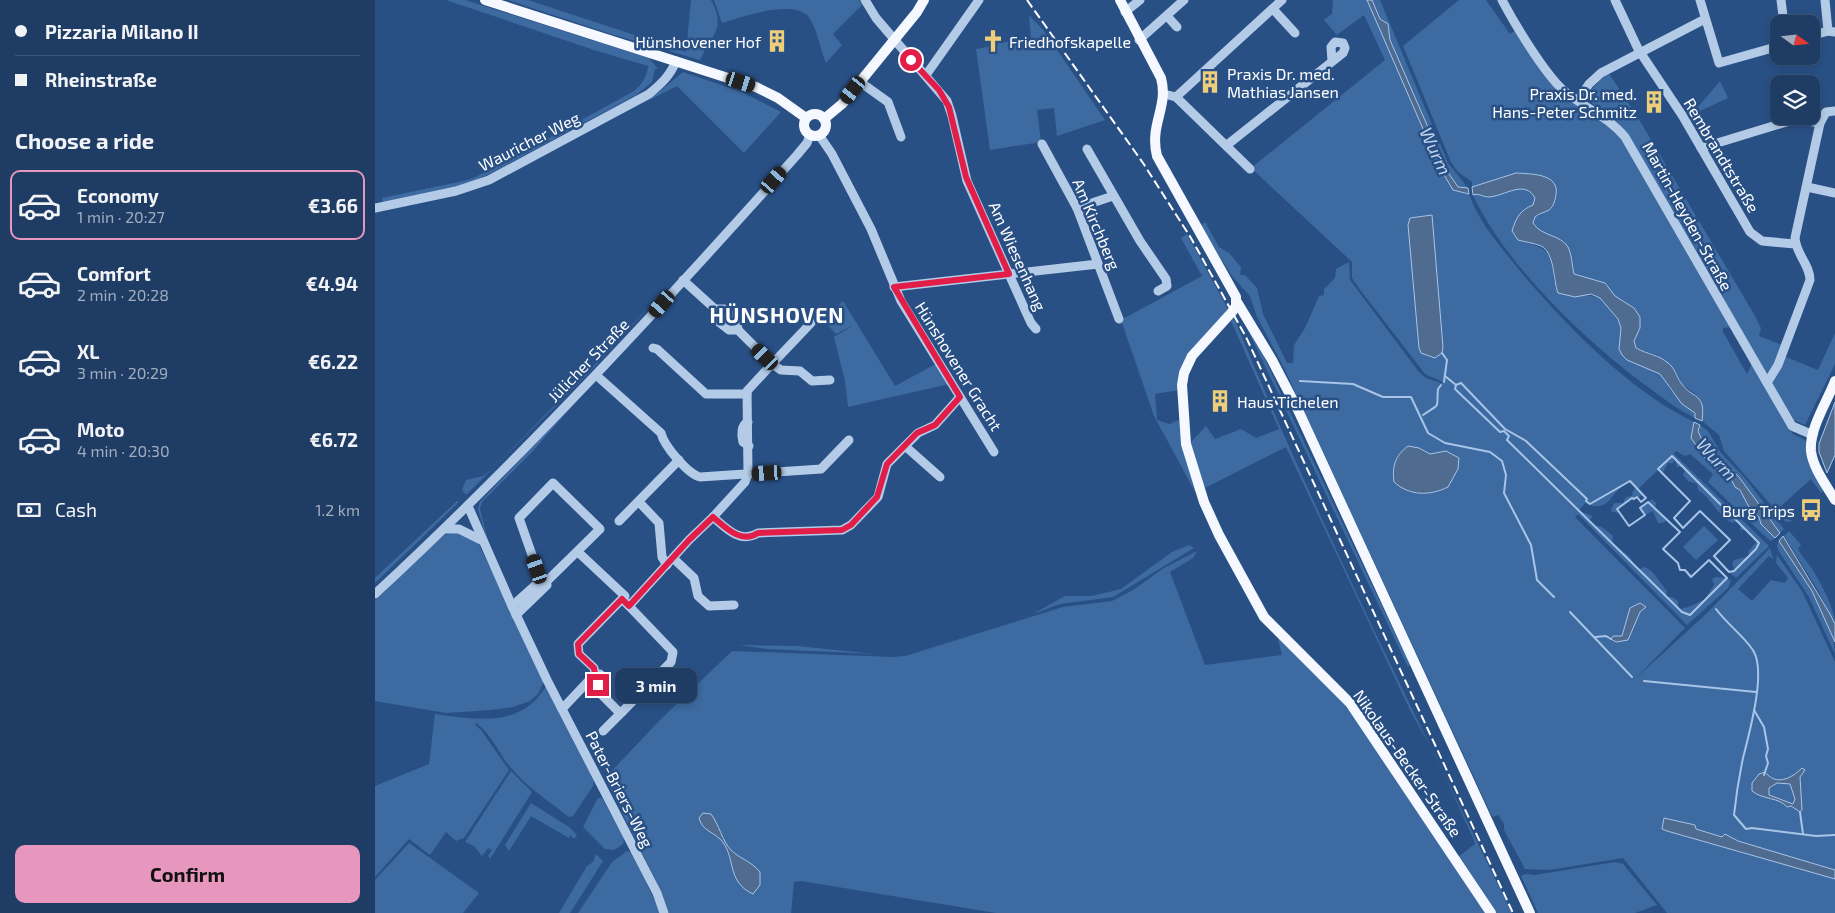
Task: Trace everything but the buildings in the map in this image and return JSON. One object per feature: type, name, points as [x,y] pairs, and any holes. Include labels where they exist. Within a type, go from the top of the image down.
[{"type":"main road","points":[[485,0],[770,93],[806,118]]},
{"type":"main road","points":[[824,119],[838,108],[917,12],[924,0]]},
{"type":"main road","points":[[1120,0],[1139,40],[1161,78],[1164,94],[1154,131],[1157,156],[1236,297],[1237,302],[1272,360],[1298,410],[1529,913]]},
{"type":"main road","points":[[806,118],[815,114],[824,119]]},
{"type":"main road","points":[[806,118],[804,127],[815,135],[825,128],[824,119]]},
{"type":"main road","name":"Nikolaus-Becker-Straße","points":[[1237,302],[1233,312],[1192,356],[1184,373],[1182,385],[1186,444],[1204,502],[1219,535],[1264,617],[1350,703],[1491,913]]},
{"type":"main road","points":[[1835,382],[1813,434],[1811,451],[1816,466],[1835,500]]},
{"type":"street","name":"Am Wiesenhang","points":[[865,0],[876,18],[939,90],[949,107],[966,177],[1031,323],[1036,329]]},
{"type":"street","points":[[926,75],[979,0]]},
{"type":"street","points":[[1125,12],[1140,0]]},
{"type":"street","points":[[1139,40],[1184,0]]},
{"type":"street","points":[[1176,97],[1282,0]]},
{"type":"street","name":"Martin-Heyden-Straße","points":[[1502,0],[1553,80],[1617,127],[1633,149],[1792,426],[1813,434]]},
{"type":"street","name":"Rembrandtstraße","points":[[1615,0],[1640,53],[1682,115],[1750,232],[1762,241],[1795,244]]},
{"type":"street","points":[[1700,0],[1719,64],[1770,49]]},
{"type":"street","points":[[1781,0],[1783,15]]},
{"type":"street","points":[[1825,0],[1831,32]]},
{"type":"street","points":[[1273,9],[1295,34]]},
{"type":"street","points":[[1167,16],[1177,27]]},
{"type":"street","points":[[1578,100],[1596,77],[1705,19]]},
{"type":"street","name":"Wauricher Weg","points":[[375,208],[456,191],[498,176],[649,94],[662,84],[676,61]]},
{"type":"street","points":[[1227,145],[1332,61]]},
{"type":"street","points":[[859,82],[888,102],[901,137]]},
{"type":"street","points":[[1164,94],[1176,97],[1250,169]]},
{"type":"street","points":[[1820,123],[1826,112],[1835,111]]},
{"type":"street","points":[[1701,148],[1779,125]]},
{"type":"street","points":[[1767,383],[1778,364],[1810,280],[1809,270],[1795,244],[1820,125]]},
{"type":"street","name":"Jülicher Straße","points":[[375,594],[522,453],[685,282],[815,135]]},
{"type":"street","name":"Hünshovener Gracht","points":[[815,135],[832,154],[871,230],[894,287],[994,452]]},
{"type":"street","name":"Am Kirchberg","points":[[1042,144],[1077,208],[1119,319]]},
{"type":"street","points":[[1087,150],[1113,196],[1166,280],[1167,286],[1158,292]]},
{"type":"street","points":[[1807,187],[1835,193]]},
{"type":"street","points":[[1077,208],[1113,196]]},
{"type":"street","points":[[894,287],[1098,264]]},
{"type":"street","points":[[685,282],[715,309],[724,308],[737,321],[738,330],[772,364],[781,370],[801,371],[812,381],[830,380]]},
{"type":"street","points":[[629,606],[745,482],[748,474],[749,446],[743,442],[742,429],[749,422],[747,394],[772,364],[811,323]]},
{"type":"street","points":[[653,348],[657,349],[706,394],[747,394]]},
{"type":"street","points":[[596,375],[661,433],[663,442],[695,476],[821,469],[849,440]]},
{"type":"street","points":[[713,517],[741,537],[753,537],[758,533],[842,530],[851,525],[877,497],[887,464],[917,433],[935,425],[960,397]]},
{"type":"street","points":[[905,446],[940,477]]},
{"type":"street","points":[[619,521],[679,460]]},
{"type":"street","points":[[516,615],[547,586],[537,569],[519,518],[553,483],[600,529],[546,582]]},
{"type":"street","points":[[639,502],[659,523],[662,557],[694,578],[697,583],[698,596],[709,606],[733,605]]},
{"type":"street","name":"Pater-Briers-Weg","points":[[468,506],[547,680],[657,894],[663,913]]},
{"type":"street","points":[[443,529],[459,529],[483,541]]},
{"type":"street","points":[[578,552],[625,596],[578,644],[579,654],[594,668],[598,691],[618,711],[622,712]]},
{"type":"street","points":[[512,606],[541,580],[546,582]]},
{"type":"street","points":[[603,731],[671,662],[674,656],[673,652],[622,599]]},
{"type":"street","points":[[562,709],[595,680]]},
{"type":"shaded area","points":[[446,0],[465,0],[649,58],[658,69],[655,69],[652,82],[636,95],[489,174],[467,184],[383,202],[382,198],[468,180],[489,171],[634,91],[647,74],[648,66],[597,51]]},
{"type":"shaded area","points":[[508,0],[528,0],[686,52],[691,0],[711,0],[718,25],[700,60],[611,34]]},
{"type":"shaded area","points":[[714,0],[859,0],[862,5],[833,34],[842,45],[826,63],[811,21],[808,16],[800,11],[779,9],[722,23]]},
{"type":"shaded area","points":[[1333,0],[1367,0],[1440,168],[1449,184],[1465,194],[1469,194],[1482,221],[1530,283],[1572,329],[1619,372],[1669,408],[1694,422],[1691,438],[1731,480],[1749,507],[1753,509],[1775,538],[1771,541],[1768,539],[1708,482],[1713,474],[1690,454],[1685,456],[1676,451],[1674,454],[1769,546],[1736,578],[1729,572],[1735,570],[1732,564],[1734,560],[1750,556],[1748,552],[1757,541],[1746,530],[1740,530],[1741,525],[1737,521],[1732,523],[1722,516],[1698,490],[1697,484],[1688,481],[1683,475],[1685,470],[1682,467],[1677,467],[1674,458],[1673,463],[1668,463],[1662,474],[1658,470],[1640,487],[1638,490],[1643,495],[1632,498],[1617,509],[1619,512],[1611,511],[1614,503],[1623,503],[1626,497],[1632,496],[1636,488],[1630,481],[1623,485],[1605,504],[1594,506],[1585,503],[1579,511],[1593,516],[1589,521],[1593,525],[1602,527],[1613,536],[1612,543],[1629,556],[1638,570],[1644,567],[1653,573],[1667,591],[1666,597],[1672,597],[1678,601],[1678,609],[1688,607],[1705,599],[1714,585],[1712,579],[1715,577],[1727,578],[1731,581],[1728,588],[1687,625],[1578,514],[1575,517],[1685,628],[1636,678],[1706,614],[1770,548],[1773,559],[1769,556],[1738,589],[1752,601],[1771,580],[1785,583],[1788,578],[1776,563],[1777,555],[1802,591],[1835,662],[1835,870],[1738,841],[1726,834],[1723,837],[1696,829],[1695,825],[1664,819],[1667,831],[1835,879],[1835,913],[1667,913],[1623,858],[1549,870],[1525,869],[1504,830],[1504,824],[1498,815],[1493,817],[1490,812],[1283,366],[1257,317],[1250,296],[1232,276],[1200,226],[1205,222],[1219,247],[1229,253],[1241,267],[1240,275],[1245,275],[1257,288],[1263,314],[1287,363],[1293,363],[1294,345],[1305,328],[1319,296],[1324,295],[1324,289],[1335,278],[1336,269],[1349,262],[1350,280],[1419,372],[1426,378],[1443,382],[1425,374],[1361,291],[1352,278],[1352,262],[1251,168],[1385,60],[1364,15],[1337,35],[1324,20],[1332,14]]},
{"type":"shaded area","points":[[1372,0],[1380,0],[1448,163],[1468,188],[1458,187],[1447,171],[1390,40],[1388,24],[1380,19]]},
{"type":"shaded area","points":[[1459,0],[1486,0],[1510,34],[1517,29],[1541,66],[1615,130],[1630,150],[1731,327],[1723,328],[1723,332],[1747,374],[1752,363],[1786,425],[1793,434],[1805,440],[1824,490],[1821,493],[1811,479],[1779,508],[1792,521],[1786,522],[1724,451],[1719,435],[1702,421],[1703,413],[1695,394],[1682,384],[1674,369],[1656,355],[1636,348],[1634,341],[1640,328],[1634,308],[1615,296],[1605,283],[1574,274],[1564,241],[1538,231],[1533,223],[1535,217],[1549,210],[1516,173],[1472,187],[1472,182],[1457,171],[1451,162],[1403,46]]},
{"type":"shaded area","points":[[1029,15],[1044,31],[1105,120],[1057,136],[1054,108],[1037,110],[1041,142],[990,150],[976,49],[998,45],[998,43],[1031,39]]},
{"type":"shaded area","points":[[683,72],[742,92],[781,112],[744,153],[677,86],[572,139],[659,92]]},
{"type":"shaded area","points":[[1608,72],[1637,116],[1755,316],[1761,328],[1759,336],[1782,345],[1779,354],[1818,370],[1835,333],[1835,364],[1805,425],[1794,420],[1681,231],[1629,137],[1619,124],[1596,108],[1590,99],[1588,93]]},
{"type":"shaded area","points":[[1720,81],[1728,98],[1700,111],[1698,107]]},
{"type":"shaded area","points":[[1522,188],[1532,192],[1535,198],[1533,205],[1525,208],[1512,231],[1518,240],[1547,252],[1552,263],[1554,282],[1575,297],[1583,294],[1600,298],[1618,319],[1621,328],[1619,349],[1660,374],[1671,391],[1695,413],[1695,418],[1674,406],[1641,382],[1594,343],[1547,297],[1504,247],[1473,195],[1484,196]]},
{"type":"shaded area","points":[[1187,234],[1229,311],[1194,348],[1179,390],[1155,394],[1157,420],[1169,424],[1182,419],[1199,499],[1154,416],[1121,320],[1202,276],[1181,238]]},
{"type":"shaded area","points":[[679,274],[587,375],[466,495],[462,490],[466,480],[483,476],[492,469],[601,358]]},
{"type":"shaded area","points":[[843,301],[895,386],[936,364],[949,384],[848,407],[845,381],[834,337],[854,325],[836,334],[824,321]]},
{"type":"shaded area","points":[[1234,318],[1299,469],[1431,748],[1411,712],[1286,447],[1203,489],[1189,444],[1206,426],[1215,439],[1241,429],[1256,438],[1279,429],[1231,321]]},
{"type":"shaded area","points":[[1246,326],[1250,328],[1410,665],[1408,667]]},
{"type":"shaded area","points":[[589,387],[531,453],[482,502],[480,509],[491,554],[478,509],[480,502]]},
{"type":"shaded area","points":[[1700,425],[1708,431],[1721,453],[1745,478],[1784,529],[1780,533],[1739,477],[1702,440],[1698,431]]},
{"type":"shaded area","points":[[1652,499],[1656,503],[1655,508],[1668,520],[1658,523],[1653,511],[1645,515],[1640,508]]},
{"type":"shaded area","points":[[457,501],[459,502],[375,583],[375,578]]},
{"type":"shaded area","points":[[1704,526],[1718,540],[1696,560],[1683,547]]},
{"type":"shaded area","points":[[1789,531],[1801,545],[1798,548],[1800,552],[1824,590],[1833,612],[1835,624],[1816,587],[1784,536]]},
{"type":"shaded area","points":[[454,533],[468,536],[479,545],[545,679],[538,694],[530,701],[513,707],[446,713],[375,701],[375,600],[444,535]]},
{"type":"shaded area","points":[[1779,541],[1822,610],[1829,625],[1835,654],[1809,597],[1778,550],[1777,545]]},
{"type":"shaded area","points":[[1189,545],[1194,548],[1113,597],[1060,604],[1033,614],[1065,596],[1092,596],[1121,589],[1172,552]]},
{"type":"shaded area","points":[[1197,551],[1193,558],[1170,572],[1205,665],[1282,655],[1278,639],[1282,639],[1343,701],[1488,913],[996,913],[801,881],[794,882],[791,913],[669,913],[661,891],[605,778],[660,720],[732,651],[905,656],[1063,607],[1112,601],[1133,590],[1164,568]]},
{"type":"shaded area","points":[[739,645],[797,646],[875,654],[768,649]]},
{"type":"shaded area","points":[[547,684],[594,780],[593,786],[573,816],[569,817],[518,776],[487,733],[476,723],[475,725],[481,730],[509,770],[464,838],[456,841],[446,832],[430,855],[409,839],[375,877],[375,786],[429,764],[435,714],[483,719],[513,714],[526,708],[537,698]]},
{"type":"shaded area","points":[[511,771],[532,792],[490,859],[488,856],[492,850],[488,848],[482,856],[474,846],[465,842]]},
{"type":"shaded area","points":[[1443,771],[1512,913],[1494,913],[1458,857],[1475,844]]},
{"type":"shaded area","points":[[598,798],[602,798],[624,838],[623,844],[614,850],[605,849],[583,827]]},
{"type":"shaded area","points":[[531,803],[569,827],[577,835],[574,839],[570,835],[569,838],[531,816],[509,851],[505,845]]},
{"type":"shaded area","points":[[409,843],[479,893],[463,913],[375,913],[375,880]]},
{"type":"shaded area","points":[[627,851],[633,853],[660,913],[578,913],[612,862]]},
{"type":"shaded area","points":[[596,854],[603,861],[570,913],[559,913],[587,866],[593,862]]},
{"type":"shaded area","points":[[1615,862],[1623,864],[1657,905],[1635,913],[1538,913],[1521,876],[1526,874],[1535,875]]},
{"type":"water","name":"Wurm","points":[[1367,0],[1372,0],[1380,19],[1388,24],[1390,40],[1447,171],[1458,187],[1468,188],[1469,194],[1453,190],[1440,168]]},
{"type":"water","points":[[1516,173],[1543,176],[1553,182],[1556,188],[1556,195],[1553,205],[1549,210],[1535,217],[1533,223],[1541,231],[1565,243],[1571,257],[1574,274],[1605,283],[1615,296],[1634,308],[1640,317],[1640,328],[1634,341],[1636,348],[1661,358],[1670,365],[1681,383],[1700,401],[1703,412],[1702,421],[1695,418],[1695,413],[1682,404],[1660,374],[1627,360],[1622,355],[1619,349],[1621,328],[1618,319],[1600,298],[1591,294],[1575,297],[1558,293],[1551,261],[1546,249],[1518,240],[1512,231],[1519,215],[1533,205],[1535,198],[1531,192],[1520,189],[1489,197],[1473,195],[1472,187]]},
{"type":"water","points":[[1432,215],[1443,347],[1442,353],[1435,358],[1421,353],[1419,348],[1408,225],[1410,218]]},
{"type":"water","points":[[1835,402],[1835,455],[1827,473],[1819,452],[1819,444]]},
{"type":"water","name":"Wurm","points":[[1694,422],[1700,425],[1698,431],[1702,440],[1739,477],[1780,533],[1775,538],[1761,524],[1759,517],[1749,507],[1740,490],[1705,458],[1691,438]]},
{"type":"water","points":[[1408,446],[1419,448],[1430,454],[1446,451],[1459,458],[1458,469],[1448,487],[1434,492],[1420,493],[1406,490],[1394,482],[1395,462]]},
{"type":"water","points":[[1783,536],[1835,624],[1835,642],[1812,591],[1779,541]]},
{"type":"water","points":[[1640,603],[1646,607],[1640,612],[1628,640],[1616,642],[1611,639],[1613,636],[1622,636],[1630,608]]},
{"type":"water","points":[[1802,768],[1805,770],[1800,777],[1802,810],[1800,812],[1791,806],[1787,807],[1780,802],[1752,791],[1752,783],[1759,774],[1765,772],[1774,779],[1779,780],[1788,778]],"holes":[[[1777,783],[1790,784],[1795,799],[1793,804],[1769,795],[1769,788]]]},
{"type":"water","points":[[703,813],[711,814],[731,850],[760,872],[760,885],[753,894],[744,889],[738,882],[728,853],[720,839],[707,830],[700,822],[699,818]]},
{"type":"water","points":[[1664,818],[1695,825],[1696,829],[1722,837],[1725,834],[1738,841],[1835,870],[1835,879],[1667,831],[1662,829]]},
{"type":"waterway","points":[[1442,353],[1447,360],[1444,382]]},
{"type":"waterway","points":[[1445,376],[1456,385]]},
{"type":"waterway","points":[[1300,381],[1353,384],[1383,397],[1411,397],[1428,433],[1445,443],[1490,452],[1502,461],[1506,475],[1504,493],[1531,545],[1537,580],[1554,597]]},
{"type":"waterway","points":[[1461,383],[1505,429],[1526,441],[1590,504],[1630,481],[1646,498],[1641,502],[1637,497],[1632,498],[1617,509],[1629,526],[1645,515],[1640,508],[1648,502],[1680,532],[1663,549],[1678,563],[1680,570],[1685,570],[1691,577],[1709,560],[1727,578],[1690,615],[1682,612],[1507,440],[1509,436],[1504,431],[1500,432],[1455,389],[1456,385],[1461,383]]},
{"type":"waterway","points":[[1423,415],[1437,405],[1438,389],[1441,385]]},
{"type":"waterway","points":[[1672,456],[1759,543],[1756,549],[1734,571],[1729,572],[1714,556],[1730,540],[1700,511],[1683,528],[1674,518],[1690,501],[1658,469],[1672,456]]},
{"type":"waterway","points":[[1716,609],[1751,647],[1757,662],[1758,674],[1755,704],[1734,815],[1746,829],[1752,828],[1816,836],[1835,835]]},
{"type":"waterway","points":[[1570,612],[1632,677]]},
{"type":"waterway","points":[[1595,637],[1606,636],[1611,639]]},
{"type":"waterway","points":[[1644,681],[1756,692]]},
{"type":"waterway","points":[[1754,710],[1764,727],[1768,749],[1766,756],[1768,763],[1764,775]]},
{"type":"waterway","points":[[1800,812],[1803,834]]},
{"type":"railway","points":[[1027,0],[1143,163],[1191,238],[1246,337],[1513,913]]},
{"type":"place","name":"Hünshovener Hof","points":[[777,41]]},
{"type":"place","name":"Friedhofskapelle","points":[[993,41]]},
{"type":"place","name":"Praxis Dr. med. Mathias Jansen","points":[[1210,82]]},
{"type":"place","name":"Praxis Dr. med. Hans-Peter Schmitz","points":[[1654,102]]},
{"type":"place","name":"Haus Tichelen","points":[[1220,401]]},
{"type":"place","name":"Burg Trips","points":[[1811,510]]},
{"type":"district","name":"HÜNSHOVEN","points":[[777,314]]},
{"type":"route","points":[[598,685],[594,684],[592,680],[595,674],[594,668],[579,654],[578,644],[622,599],[629,606],[689,540],[713,517],[730,531],[741,537],[753,537],[758,533],[842,530],[851,525],[877,497],[887,464],[917,433],[935,425],[960,397],[894,287],[1009,274],[966,177],[953,116],[945,98],[911,60]]}]
